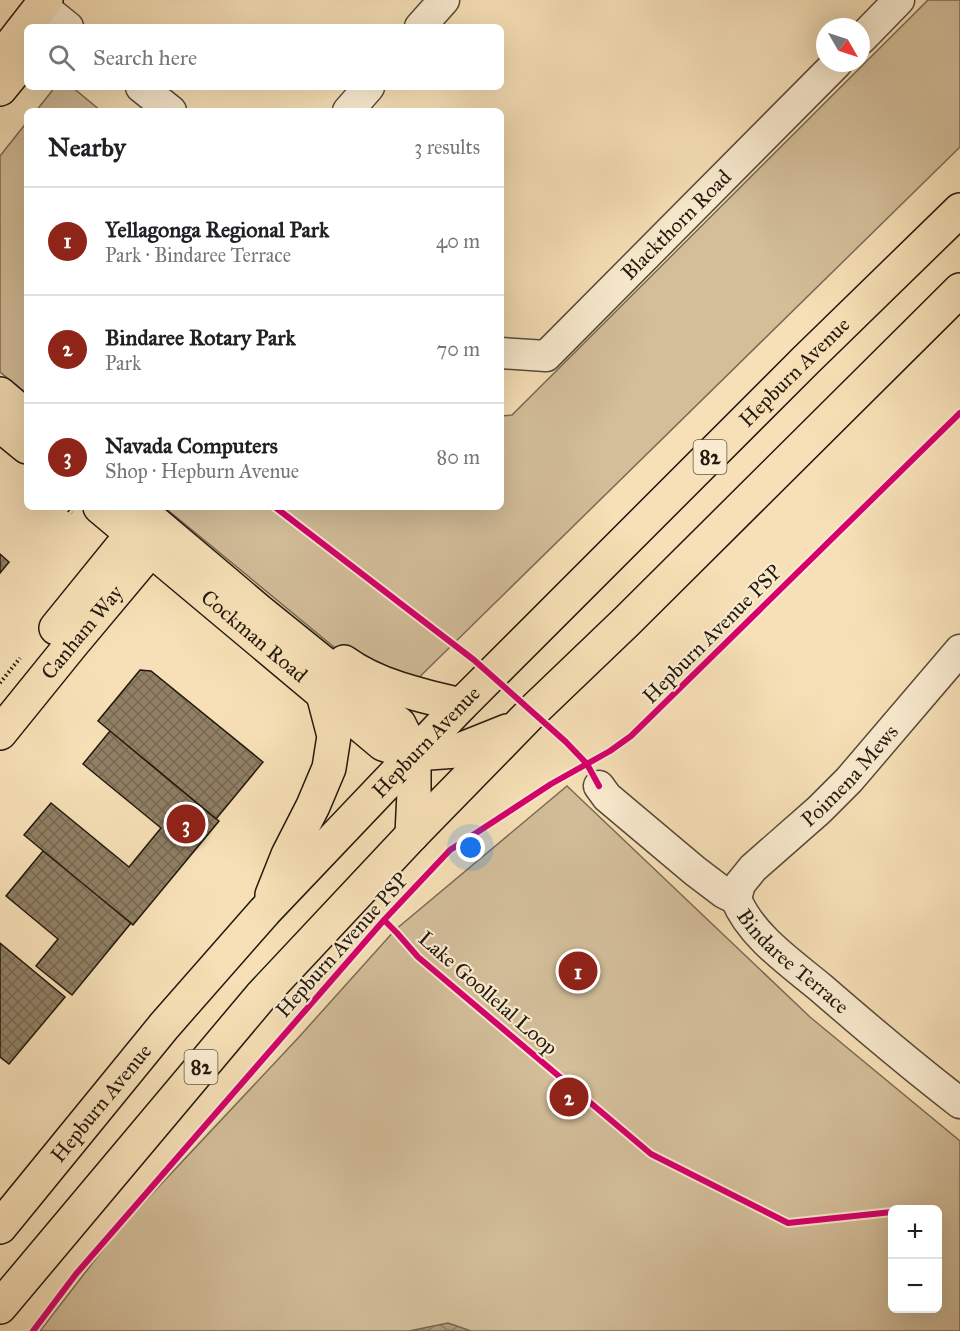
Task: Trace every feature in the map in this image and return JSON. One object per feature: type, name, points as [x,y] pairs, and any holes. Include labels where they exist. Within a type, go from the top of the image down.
[{"type":"main road","points":[[43,24],[56,13]]},
{"type":"main road","points":[[0,59],[24,39]]},
{"type":"main road","points":[[0,89],[24,60]]},
{"type":"main road","name":"Hepburn Avenue","points":[[0,1227],[164,1026],[265,911],[461,705],[960,210]]},
{"type":"main road","name":"82","points":[[0,1307],[261,996],[412,836],[532,711],[628,621],[960,290]]},
{"type":"main road","points":[[0,394],[24,414]]},
{"type":"main road","points":[[0,425],[24,445]]},
{"type":"main road","name":"Cockman Road","points":[[107,510],[147,527],[259,610],[399,724],[414,754],[412,836]]},
{"type":"main road","name":"Cockman Road","points":[[147,527],[323,694],[383,744],[414,754],[457,751],[520,725]]},
{"type":"main road","name":"Canham Way","points":[[0,698],[147,527]]},
{"type":"main road","name":"Canham Way","points":[[0,733],[72,644],[147,527]]},
{"type":"main road","points":[[259,610],[293,622],[355,670],[424,697],[461,705]]},
{"type":"main road","points":[[265,911],[288,855],[329,768],[333,736],[323,694]]},
{"type":"street","points":[[423,24],[444,0]]},
{"type":"street","points":[[870,30],[899,0]]},
{"type":"street","name":"Blackthorn Road","points":[[504,353],[546,356],[828,72]]},
{"type":"street","points":[[145,90],[167,108]]},
{"type":"street","points":[[351,108],[366,90]]},
{"type":"street","name":"Poimena Mews","points":[[736,899],[741,884],[753,868],[819,810],[849,780],[960,650]]},
{"type":"street","name":"Bindaree Terrace","points":[[599,786],[607,797],[694,871],[736,899],[740,911],[750,926],[775,949],[960,1103]]},
{"type":"shaded area","points":[[928,0],[960,0],[960,147],[397,699],[168,510],[504,510],[504,416],[512,415],[856,72],[870,72],[870,58]]},
{"type":"shaded area","points":[[53,90],[76,90],[97,108],[38,108]]},
{"type":"shaded area","points":[[24,126],[24,392],[0,372],[0,156]]},
{"type":"shaded area","points":[[567,786],[810,1017],[960,1141],[960,1331],[40,1331],[118,1230],[299,1037],[395,930]]},
{"type":"water","points":[[448,1323],[471,1331],[409,1331]]},
{"type":"building","points":[[0,554],[9,562],[0,573]]},
{"type":"building","points":[[140,670],[151,671],[263,762],[216,819],[98,721]]},
{"type":"building","points":[[110,731],[219,821],[133,925],[24,835],[51,803],[129,867],[161,828],[83,764]]},
{"type":"building","points":[[43,851],[131,923],[72,995],[36,966],[58,939],[6,896]]},
{"type":"building","points":[[0,943],[65,997],[9,1064],[0,1057]]},
{"type":"cycle path","name":"Hepburn Avenue PSP","points":[[33,1331],[76,1274],[384,920],[450,850],[551,784],[610,751],[631,736],[960,413]]},
{"type":"cycle path","points":[[279,510],[474,660],[566,742],[587,764],[599,786]]},
{"type":"cycle path","name":"Hepburn Avenue PSP","points":[[384,920],[418,957],[651,1154],[788,1223],[888,1212]]},
{"type":"place","name":"Navada Computers","points":[[186,824]]},
{"type":"place","name":"Yellagonga Regional Park","points":[[578,971]]},
{"type":"place","name":"Bindaree Rotary Park","points":[[569,1097]]}]
